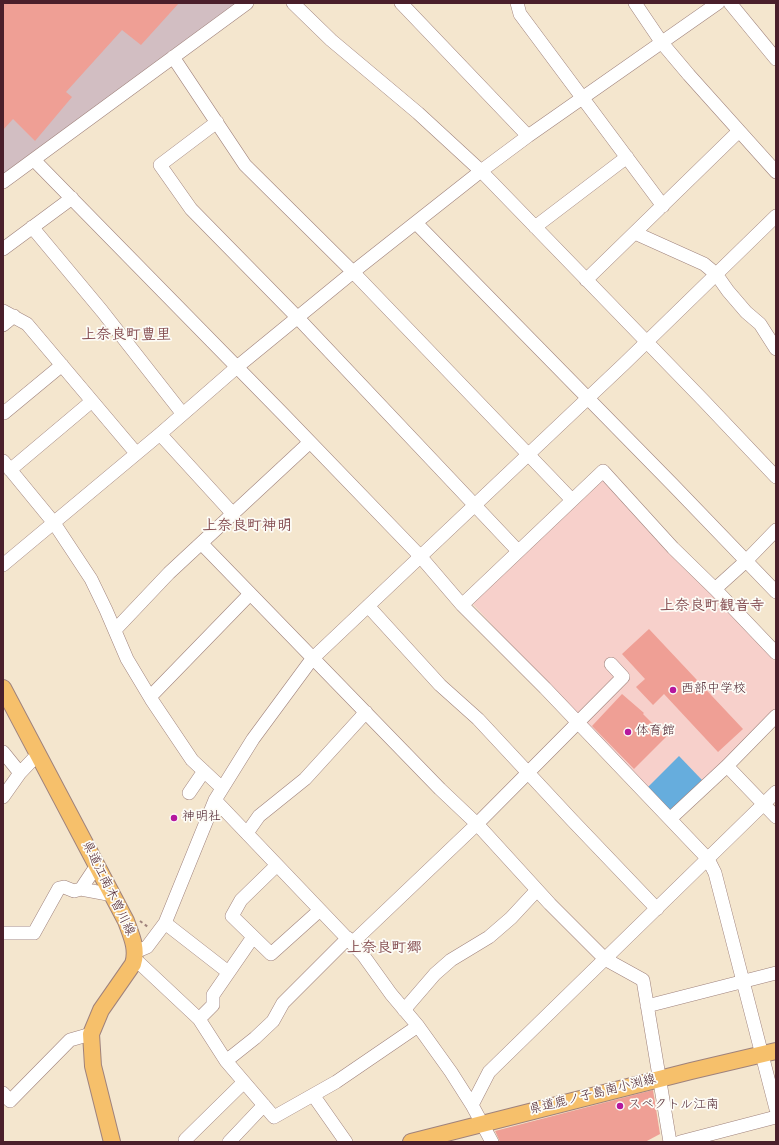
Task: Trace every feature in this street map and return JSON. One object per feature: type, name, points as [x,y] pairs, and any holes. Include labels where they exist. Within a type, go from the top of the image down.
[{"type":"main road","name":"県道江南木曽川線","points":[[5,697],[38,754],[113,895],[130,932],[135,955]]},
{"type":"main road","points":[[112,1142],[93,1066],[91,1034],[101,1010],[130,969],[135,955]]},
{"type":"main road","name":"県道鹿ノ子島南小渕線","points":[[411,1142],[487,1136],[659,1080],[769,1053]]},
{"type":"street","points":[[3,182],[247,3]]},
{"type":"street","points":[[293,3],[331,40],[418,113],[481,171],[776,477]]},
{"type":"street","points":[[401,3],[528,136]]},
{"type":"street","points":[[517,3],[520,14],[663,206]]},
{"type":"street","points":[[635,3],[662,43],[740,131],[774,165]]},
{"type":"street","points":[[3,565],[297,317],[481,171],[528,136],[718,3]]},
{"type":"street","points":[[730,3],[776,59]]},
{"type":"street","points":[[172,57],[245,165],[353,272],[572,500]]},
{"type":"street","points":[[217,122],[160,165],[191,209],[297,317],[518,551]]},
{"type":"street","points":[[586,280],[740,131]]},
{"type":"street","points":[[535,227],[627,157]]},
{"type":"street","points":[[34,160],[420,556],[462,605],[578,723],[708,859],[715,873],[743,981],[769,1053],[776,1109]]},
{"type":"street","points":[[3,249],[72,198]]},
{"type":"street","points":[[418,1026],[336,1082],[274,1117],[226,1061],[199,1019],[135,955],[147,947],[165,924],[215,800],[222,788],[252,738],[312,659],[646,342],[776,216]]},
{"type":"street","points":[[416,223],[776,592]]},
{"type":"street","points":[[32,227],[102,311],[182,413]]},
{"type":"street","points":[[635,233],[704,264],[716,274],[746,312],[760,324],[776,348]]},
{"type":"street","points":[[3,325],[8,314],[27,324],[136,453]]},
{"type":"street","points":[[3,412],[4,413],[62,365]]},
{"type":"street","points":[[92,401],[7,466],[54,523],[91,579],[127,659],[150,697],[192,760],[222,788]]},
{"type":"street","points":[[160,434],[233,514]]},
{"type":"street","points":[[115,630],[169,573],[202,544],[310,442]]},
{"type":"street","points":[[462,605],[602,471],[673,548],[715,589],[776,653]]},
{"type":"street","points":[[715,589],[746,561],[776,530]]},
{"type":"street","points":[[202,544],[312,659],[366,712],[440,789],[477,824],[537,890],[605,958],[643,980],[670,1142]]},
{"type":"street","points":[[150,697],[250,594]]},
{"type":"street","points":[[368,606],[440,685],[478,719],[528,774],[657,909]]},
{"type":"street","points":[[226,1061],[264,1030],[272,1021],[283,1003],[477,824],[623,677],[611,664]]},
{"type":"street","points":[[247,833],[258,816],[305,779],[366,712]]},
{"type":"street","points":[[670,819],[727,766],[776,716]]},
{"type":"street","points":[[3,752],[20,773]]},
{"type":"street","points":[[3,797],[20,773],[38,754]]},
{"type":"street","points":[[727,766],[776,817]]},
{"type":"street","points":[[189,793],[204,771]]},
{"type":"street","points":[[472,1105],[489,1072],[776,792]]},
{"type":"street","points":[[215,800],[363,955],[391,994],[418,1026],[472,1105],[487,1136]]},
{"type":"street","points":[[81,889],[96,864]]},
{"type":"street","points":[[277,864],[241,900],[232,916],[271,954],[320,910]]},
{"type":"street","points":[[5,936],[34,933],[59,888],[64,886],[74,891],[81,889],[113,895]]},
{"type":"street","points":[[404,1010],[435,974],[451,960],[489,937],[537,890]]},
{"type":"street","points":[[165,924],[228,972]]},
{"type":"street","points":[[199,1019],[213,1005],[213,995],[253,936]]},
{"type":"street","points":[[647,1006],[776,973]]},
{"type":"street","points":[[3,1093],[10,1101],[70,1040],[91,1034]]},
{"type":"street","points":[[187,1142],[184,1140],[244,1082]]},
{"type":"street","points":[[313,1095],[346,1142]]},
{"type":"street","points":[[229,1142],[264,1105]]},
{"type":"street","points":[[680,1142],[776,1117]]},
{"type":"shaded area","points":[[3,3],[241,3],[3,178]]},
{"type":"shaded area","points":[[602,476],[776,662],[776,711],[670,819],[471,602]]},
{"type":"water","points":[[679,756],[702,780],[670,812],[647,788]]},
{"type":"building","points":[[3,3],[179,3],[141,45],[122,30],[66,92],[72,97],[35,141],[13,119],[3,130]]},
{"type":"building","name":"西部中学校","points":[[649,629],[743,729],[718,752],[664,694],[653,705],[636,687],[645,679],[622,654]]},
{"type":"building","name":"体育館","points":[[622,694],[644,713],[643,714],[666,737],[634,769],[592,726]]},
{"type":"building","name":"スペクトル江南","points":[[653,1090],[660,1134],[645,1142],[500,1142],[495,1131]]},
{"type":"place","name":"西部中学校","points":[[673,690]]},
{"type":"place","name":"体育館","points":[[628,732]]},
{"type":"place","name":"神明社","points":[[174,818]]},
{"type":"place","name":"スペクトル江南","points":[[620,1106]]},
{"type":"district","name":"上奈良町豊里","points":[[126,337]]},
{"type":"district","name":"上奈良町神明","points":[[247,528]]},
{"type":"district","name":"上奈良町観音寺","points":[[712,608]]},
{"type":"district","name":"上奈良町郷","points":[[384,950]]}]
